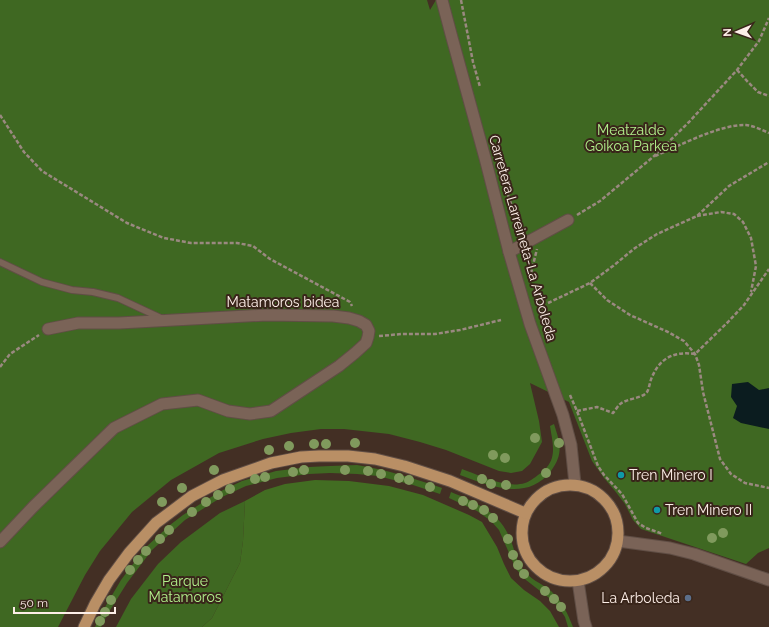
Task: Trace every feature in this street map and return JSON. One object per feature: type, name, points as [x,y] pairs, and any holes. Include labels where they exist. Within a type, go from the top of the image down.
[{"type":"main road","points":[[84,627],[109,580],[129,552],[156,523],[192,496],[223,480],[271,463],[301,457],[319,456],[348,456],[375,459],[404,466],[450,481],[525,513]]},
{"type":"main road","points":[[575,484],[590,488],[603,497],[608,503],[613,510],[618,525],[618,541],[614,555],[605,567],[592,576],[578,581],[563,581],[549,577],[536,568],[527,557],[522,543],[522,528],[525,513],[534,500],[545,491],[560,485],[575,484]]},
{"type":"street","name":"Carretera Larreineta-La Arboleda","points":[[442,0],[509,252],[530,324],[563,415],[571,445],[575,484]]},
{"type":"street","points":[[509,252],[568,220]]},
{"type":"street","name":"Matamoros bidea","points":[[48,329],[78,323],[119,323],[267,314],[333,316],[360,321]]},
{"type":"street","points":[[0,542],[38,502],[114,428],[162,404],[198,400],[228,411],[250,414],[271,411],[340,366],[366,343],[369,331],[366,325],[360,321]]},
{"type":"street","points":[[618,541],[670,548],[694,554],[769,580]]},
{"type":"street","points":[[578,581],[586,627]]},
{"type":"lane","points":[[0,262],[42,282],[72,290],[93,292],[118,298],[167,320]]},
{"type":"path","points":[[461,0],[473,62],[480,89]]},
{"type":"path","points":[[568,220],[600,201],[653,157],[689,122],[738,70],[759,41],[769,18]]},
{"type":"path","points":[[738,70],[758,92],[769,96]]},
{"type":"path","points":[[0,115],[24,152],[42,171],[127,223],[164,238],[191,243],[237,243],[253,246],[270,260],[350,302],[360,321]]},
{"type":"path","points":[[653,157],[715,131],[732,126],[759,128],[769,133]]},
{"type":"path","points":[[697,216],[729,186],[769,162]]},
{"type":"path","points":[[508,194],[525,244]]},
{"type":"path","points":[[548,303],[590,283],[635,248],[657,234],[697,216],[721,212],[734,214],[743,222],[751,238],[756,266],[751,294]]},
{"type":"path","points":[[531,283],[530,277],[541,235]]},
{"type":"path","points":[[695,354],[744,305],[769,269]]},
{"type":"path","points":[[590,283],[607,300],[630,315],[684,341],[695,354],[699,365],[703,392],[720,459],[731,474],[745,483],[769,488]]},
{"type":"path","points":[[368,337],[402,334],[435,334],[502,320]]},
{"type":"path","points":[[0,367],[10,354],[48,329]]},
{"type":"path","points":[[577,411],[597,407],[614,413],[619,405],[630,398],[642,396],[647,392],[656,369],[665,359],[676,354],[695,354]]},
{"type":"path","points":[[568,391],[598,466],[604,475],[622,494],[638,523],[646,528],[668,535]]},
{"type":"green space","name":"Meatzalde Goikoa Parkea","points":[[0,0],[427,0],[430,10],[436,0],[769,0],[769,548],[758,553],[746,564],[641,529],[633,520],[625,504],[592,461],[569,402],[530,383],[539,421],[542,442],[530,464],[522,471],[511,473],[499,471],[446,450],[389,434],[344,429],[321,429],[263,439],[219,453],[171,480],[132,512],[100,551],[85,575],[58,627],[0,627]]},
{"type":"green space","points":[[554,424],[560,448],[558,459],[551,471],[541,481],[520,489],[508,489],[496,487],[460,475],[462,469],[501,483],[518,484],[528,482],[546,468],[552,458],[553,442],[550,426]]},
{"type":"green space","points":[[357,465],[379,469],[442,488],[440,494],[378,476],[330,473],[277,478],[246,486],[222,497],[185,520],[152,550],[127,583],[101,627],[95,627],[121,580],[145,548],[183,515],[219,492],[242,481],[276,471],[309,467]]},
{"type":"green space","points":[[315,480],[349,481],[389,486],[423,495],[482,522],[497,547],[511,578],[550,611],[559,627],[202,627],[212,618],[240,563],[243,541],[245,501],[265,490],[285,484]]},
{"type":"green space","points":[[451,492],[476,503],[498,519],[508,534],[522,568],[532,578],[555,595],[564,608],[573,627],[568,627],[565,617],[553,601],[526,580],[516,569],[499,530],[491,521],[477,511],[449,498]]},
{"type":"green space","name":"Parque Matamoros","points":[[245,501],[243,541],[240,563],[212,618],[202,627],[116,627],[131,599],[158,564],[181,542],[220,513]]},
{"type":"shaded area","points":[[748,382],[759,390],[769,388],[769,429],[741,423],[733,418],[737,406],[731,397],[732,384]]},
{"type":"place","name":"Tren Minero I","points":[[621,475]]},
{"type":"place","name":"Tren Minero II","points":[[657,510]]},
{"type":"place","name":"La Arboleda","points":[[688,598]]}]
